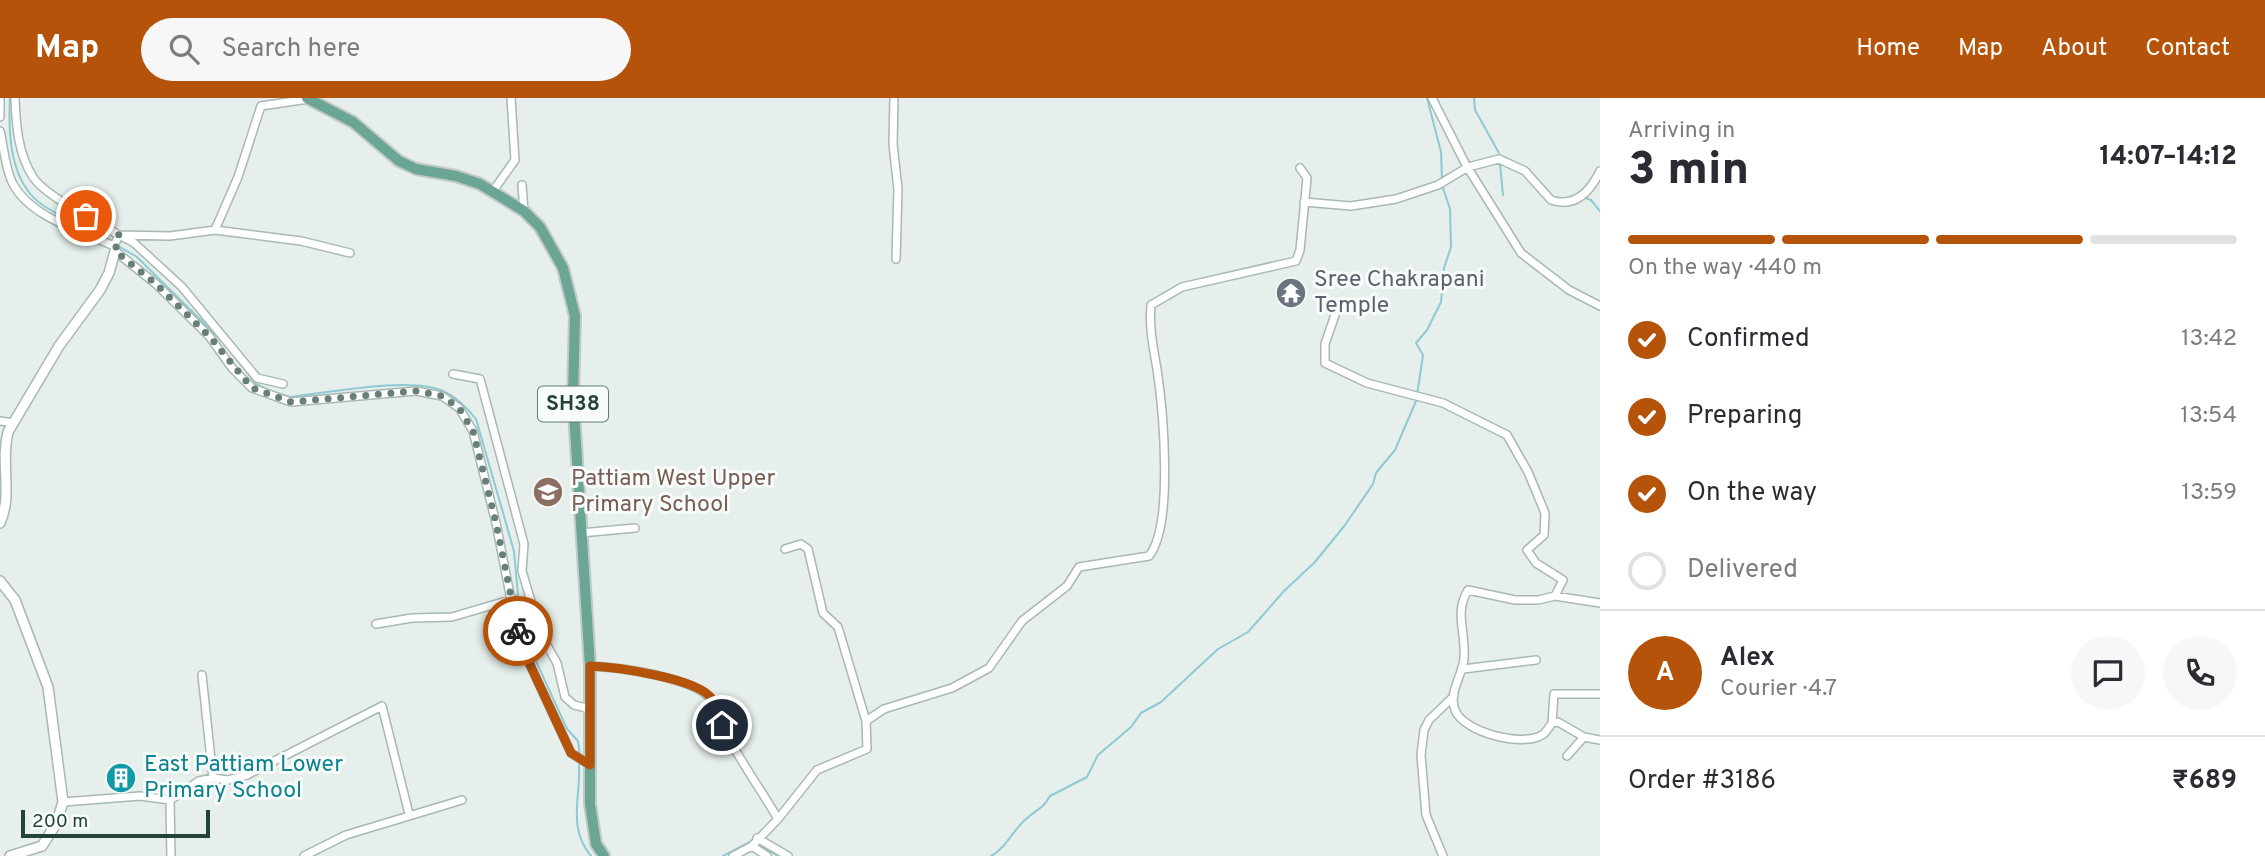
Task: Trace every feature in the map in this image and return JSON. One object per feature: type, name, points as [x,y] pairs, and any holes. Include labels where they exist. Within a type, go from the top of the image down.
[{"type":"main road","name":"SH38","points":[[308,99],[353,122],[398,161],[416,169],[456,176],[493,191],[524,211],[540,227],[564,268],[571,293],[576,344],[573,397],[590,666],[592,826],[604,856]]},
{"type":"street","points":[[0,98],[0,117]]},
{"type":"street","points":[[15,98],[16,131],[32,176],[48,191],[133,242],[182,287],[257,377],[283,384]]},
{"type":"street","points":[[493,191],[515,160],[511,98]]},
{"type":"street","points":[[894,98],[893,144],[898,189],[896,259]]},
{"type":"street","points":[[1432,98],[1468,167],[1521,253],[1569,290],[1600,306]]},
{"type":"street","points":[[215,230],[238,177],[261,106],[308,99]]},
{"type":"street","points":[[0,131],[12,183],[26,201],[52,218],[115,248],[209,336],[252,388],[291,402],[416,391],[442,396],[459,408],[473,431],[513,599],[519,641],[571,753],[590,765]]},
{"type":"street","points":[[1304,202],[1351,206],[1396,199],[1438,185],[1468,167],[1492,160],[1514,163],[1534,178],[1551,200],[1561,204],[1582,197],[1600,171]]},
{"type":"street","points":[[866,721],[884,709],[952,688],[989,668],[1023,621],[1067,586],[1079,566],[1149,555],[1157,546],[1164,490],[1164,464],[1157,370],[1149,327],[1151,305],[1182,287],[1296,261],[1300,250],[1307,178],[1300,168]]},
{"type":"street","points":[[522,185],[524,211]]},
{"type":"street","points":[[119,235],[170,236],[215,230],[301,241],[349,253]]},
{"type":"street","points":[[0,523],[7,507],[4,445],[13,423],[59,346],[100,290],[109,273],[119,235]]},
{"type":"street","points":[[1336,312],[1325,344],[1325,363],[1367,383],[1443,403],[1507,435],[1528,472],[1545,513],[1544,535],[1527,550],[1536,563],[1563,580],[1555,596]]},
{"type":"street","points":[[453,374],[480,379],[524,544],[522,571],[541,635],[556,663],[565,696],[575,705],[590,709]]},
{"type":"street","points":[[0,421],[13,423]]},
{"type":"street","points":[[581,533],[635,528]]},
{"type":"street","points":[[733,856],[752,846],[778,819],[817,770],[867,749],[866,721],[838,627],[823,613],[808,549],[801,544],[785,549]]},
{"type":"street","points":[[0,581],[15,600],[48,687],[63,802],[56,824],[42,846],[10,856]]},
{"type":"street","points":[[1600,603],[1555,596],[1538,600],[1515,600],[1468,590],[1460,604],[1465,638],[1463,668],[1453,707],[1460,719],[1476,731],[1530,738],[1544,735],[1552,723],[1553,694],[1600,694]]},
{"type":"street","points":[[376,624],[412,618],[452,617],[513,599]]},
{"type":"street","points":[[1463,668],[1536,660]]},
{"type":"street","points":[[590,666],[615,667],[691,686],[705,693],[712,699],[722,725],[778,819]]},
{"type":"street","points":[[202,675],[213,778]]},
{"type":"street","points":[[1443,856],[1426,815],[1421,755],[1424,730],[1429,720],[1454,696]]},
{"type":"street","points":[[63,802],[140,796],[170,800],[199,781],[213,778],[228,780],[247,775],[383,706],[409,814]]},
{"type":"street","points":[[1552,723],[1558,722],[1584,737],[1600,740]]},
{"type":"street","points":[[1567,756],[1584,737]]},
{"type":"street","points":[[170,800],[170,856]]},
{"type":"street","points":[[304,856],[346,835],[462,800]]},
{"type":"street","points":[[757,838],[788,856]]},
{"type":"street","points":[[752,846],[767,856]]},
{"type":"waterway","points":[[10,98],[13,158],[24,185],[44,206],[107,239]]},
{"type":"waterway","points":[[1427,98],[1441,152],[1442,179]]},
{"type":"waterway","points":[[1474,98],[1475,110],[1499,153]]},
{"type":"waterway","points":[[1500,164],[1503,195]]},
{"type":"waterway","points":[[1417,395],[1423,355],[1416,343],[1427,330],[1441,302],[1444,268],[1451,247],[1450,209],[1442,185]]},
{"type":"waterway","points":[[1583,197],[1591,200],[1600,211]]},
{"type":"waterway","points":[[120,247],[137,257],[224,343]]},
{"type":"waterway","points":[[232,353],[256,384],[272,392]]},
{"type":"waterway","points":[[277,393],[290,397],[390,385],[428,387],[453,396],[473,415],[514,551],[520,617],[530,648],[567,729],[578,741],[580,756]]},
{"type":"waterway","points":[[991,856],[1050,796],[1087,777],[1098,755],[1131,727],[1141,713],[1161,702],[1218,649],[1248,632],[1284,591],[1315,562],[1345,525],[1373,484],[1376,473],[1395,450],[1416,401]]},
{"type":"waterway","points":[[579,764],[577,823],[579,834],[591,856]]},
{"type":"waterway","points":[[723,856],[750,842]]},
{"type":"waterway","points":[[758,844],[778,856]]},
{"type":"way so far","points":[[86,216],[119,235],[114,246],[115,251],[156,284],[209,336],[232,368],[252,388],[291,402],[416,391],[442,396],[459,408],[473,431],[496,523],[518,631]]},
{"type":"place","name":"Sree Chakrapani Temple","points":[[1291,293]]},
{"type":"place","name":"Pattiam West Upper Primary School","points":[[548,492]]},
{"type":"place","name":"East Pattiam Lower Primary School","points":[[121,778]]},
{"type":"route","points":[[518,631],[519,641],[571,753],[581,761],[590,765],[590,666],[615,667],[691,686],[712,699],[722,725]]}]
